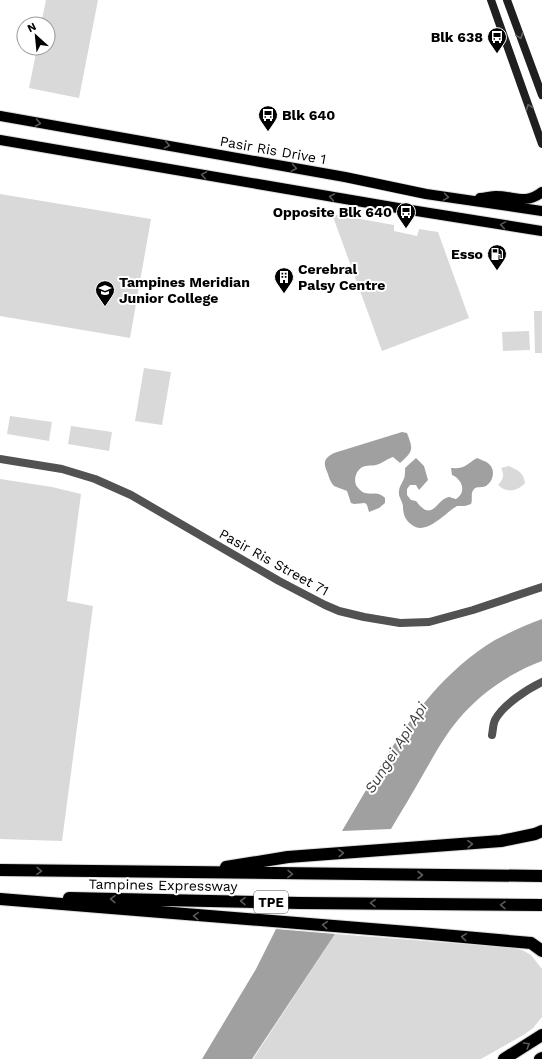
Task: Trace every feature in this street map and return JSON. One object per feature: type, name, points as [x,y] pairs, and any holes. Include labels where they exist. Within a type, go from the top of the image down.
[{"type":"highway","points":[[195,873],[288,857],[501,841],[535,834],[542,831]]},
{"type":"highway","name":"Tampines Expressway","points":[[0,870],[542,876]]},
{"type":"highway","points":[[0,898],[185,915],[531,943],[542,951]]},
{"type":"highway","name":"Tampines Expressway","points":[[0,898],[542,905]]},
{"type":"highway","points":[[504,1059],[542,1035]]},
{"type":"main road","points":[[491,0],[542,144]]},
{"type":"main road","points":[[507,0],[542,96]]},
{"type":"main road","name":"Pasir Ris Drive 1","points":[[0,116],[345,177],[426,194],[542,210]]},
{"type":"main road","points":[[0,140],[542,231]]},
{"type":"main road","points":[[466,200],[496,196],[524,200],[534,197],[542,192]]},
{"type":"street","name":"Pasir Ris Street 71","points":[[1,461],[62,469],[96,479],[131,495],[279,581],[325,605],[339,611],[364,617],[400,623],[429,622],[472,610],[542,587]]},
{"type":"street","points":[[492,735],[495,720],[502,711],[513,700],[542,682]]},
{"type":"shaded area","points":[[46,0],[98,0],[79,98],[29,88],[35,56],[56,56],[56,16],[43,16]]},
{"type":"shaded area","points":[[0,194],[151,219],[130,338],[0,316]]},
{"type":"shaded area","points":[[332,214],[394,225],[394,231],[417,236],[419,229],[438,232],[469,318],[382,351]]},
{"type":"shaded area","points":[[534,311],[542,311],[542,353],[535,353]]},
{"type":"shaded area","points":[[529,331],[530,350],[503,351],[502,332]]},
{"type":"shaded area","points":[[144,368],[171,372],[162,425],[135,421]]},
{"type":"shaded area","points":[[10,416],[52,422],[49,441],[7,434]]},
{"type":"shaded area","points":[[71,426],[112,432],[109,451],[68,444]]},
{"type":"shaded area","points":[[509,466],[520,472],[525,483],[515,490],[504,489],[498,485],[503,477],[501,468]]},
{"type":"shaded area","points":[[0,479],[52,487],[81,494],[67,601],[93,606],[62,841],[0,839]]},
{"type":"shaded area","points":[[335,934],[516,948],[524,951],[531,955],[542,969],[542,1017],[533,1028],[525,1034],[481,1059],[253,1059]]},
{"type":"water","points":[[402,432],[407,433],[411,446],[411,450],[405,459],[400,463],[393,457],[377,465],[363,467],[357,473],[355,479],[356,485],[362,492],[380,495],[385,498],[385,503],[379,508],[369,512],[365,503],[351,503],[347,491],[334,486],[331,482],[325,467],[326,459],[334,453]]},
{"type":"water","points":[[416,458],[424,466],[428,480],[419,490],[416,485],[410,485],[407,489],[407,495],[411,500],[416,501],[427,510],[434,508],[445,498],[449,497],[456,499],[461,493],[461,483],[452,475],[451,468],[466,466],[477,458],[489,464],[492,469],[493,476],[486,486],[474,489],[472,492],[471,504],[457,506],[429,526],[417,528],[406,519],[399,493],[405,476],[405,468]]},
{"type":"water","name":"Sungei Api Api","points":[[542,619],[542,661],[518,671],[496,685],[467,710],[444,738],[391,829],[342,831],[373,778],[407,726],[426,701],[446,679],[469,658],[495,640]]},
{"type":"water","points":[[276,929],[335,934],[252,1059],[202,1059],[256,969]]},
{"type":"place","name":"Blk 638","points":[[497,54]]},
{"type":"place","name":"Blk 640","points":[[268,132]]},
{"type":"place","name":"Opposite Blk 640","points":[[406,229]]},
{"type":"place","name":"Esso","points":[[497,271]]},
{"type":"place","name":"Cerebral Palsy Centre","points":[[284,294]]},
{"type":"place","name":"Tampines Meridian Junior College","points":[[105,307]]}]
